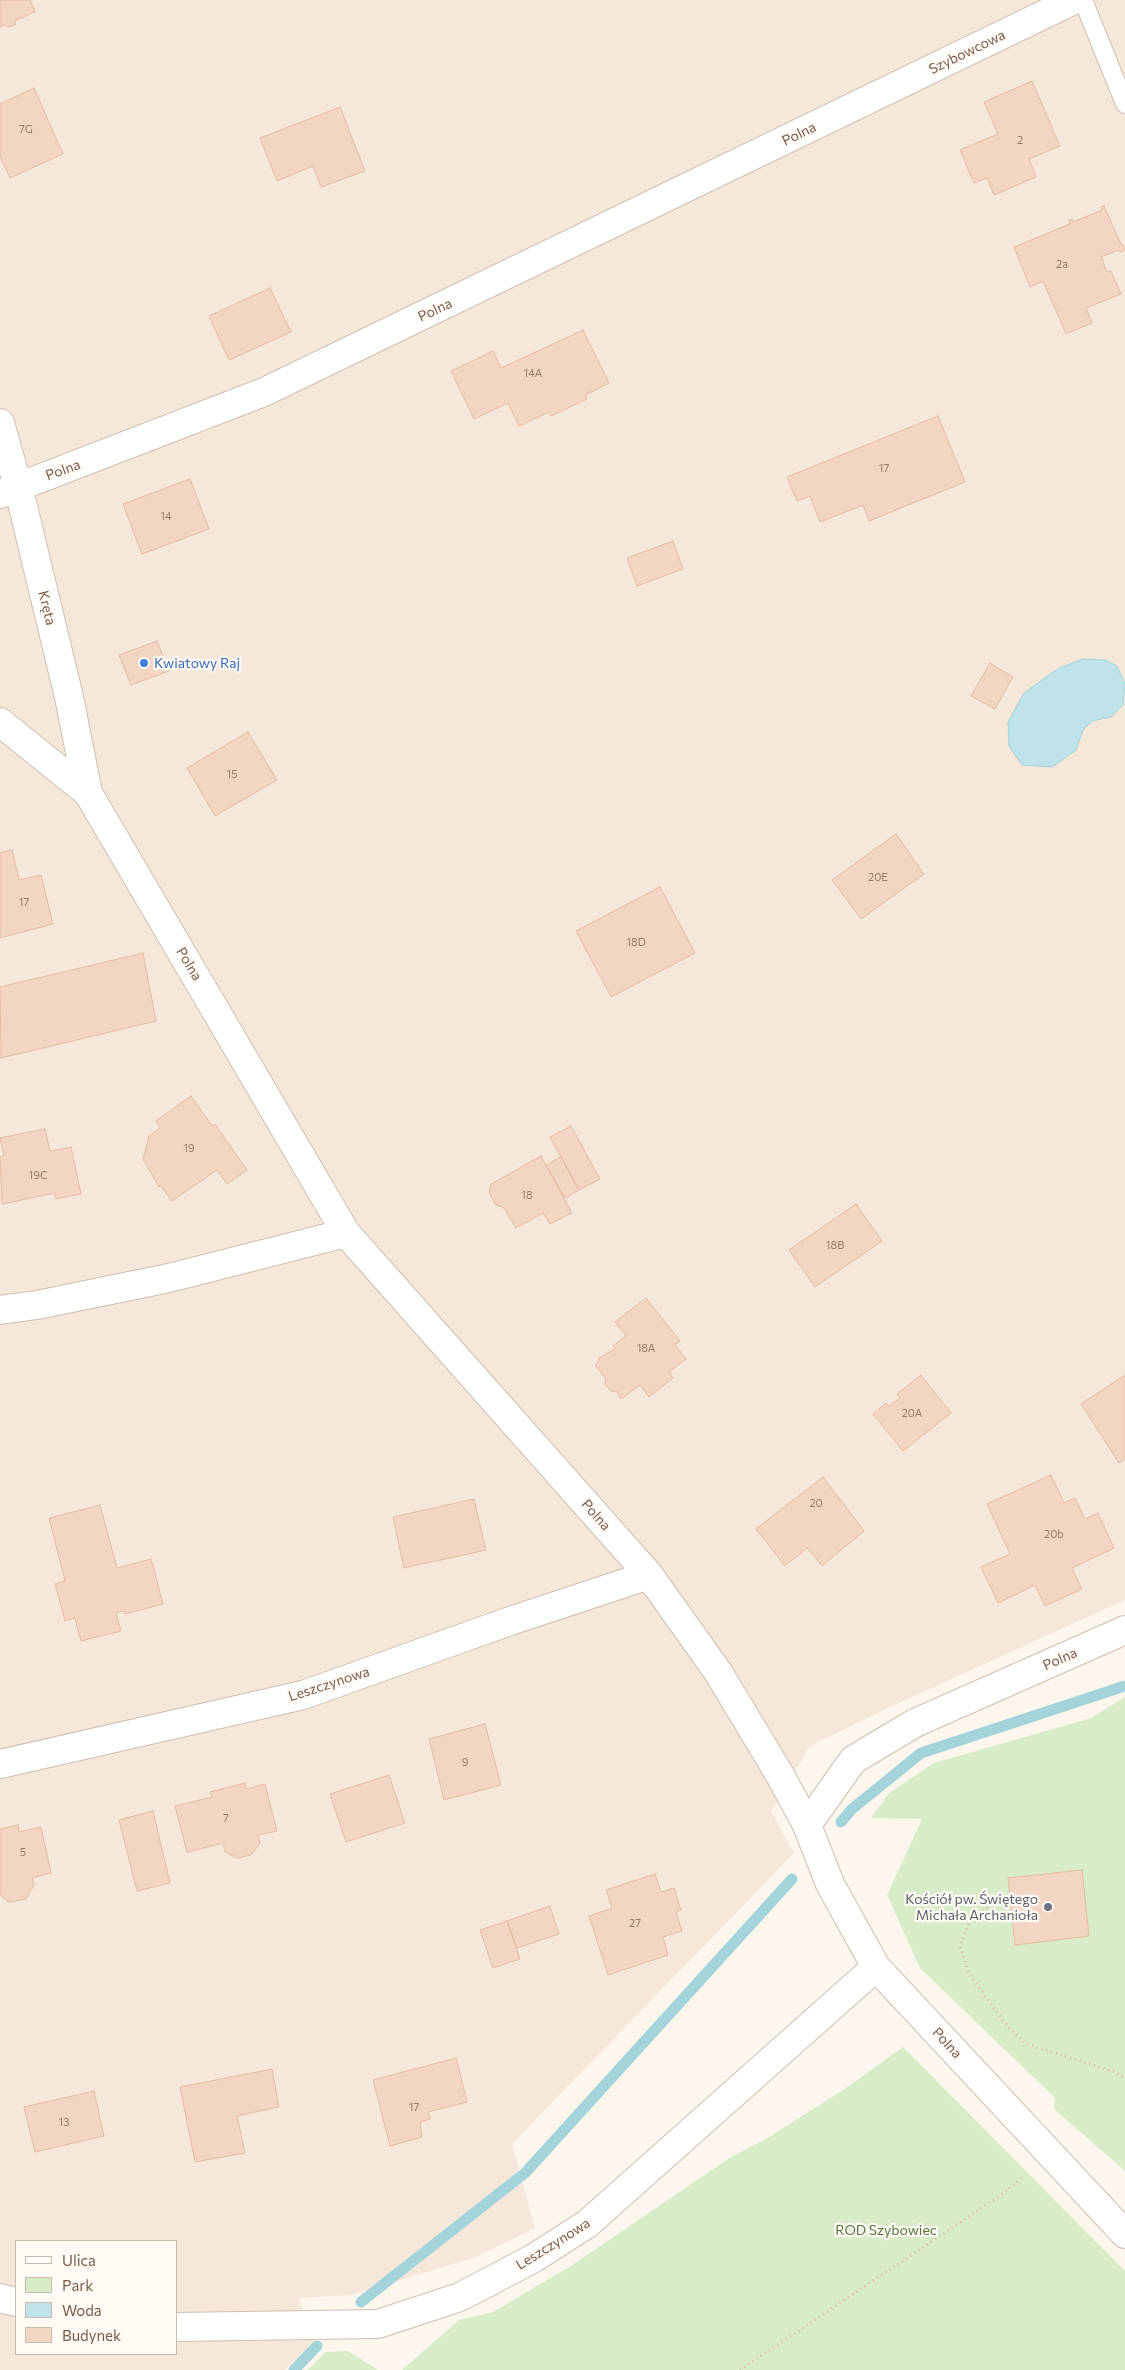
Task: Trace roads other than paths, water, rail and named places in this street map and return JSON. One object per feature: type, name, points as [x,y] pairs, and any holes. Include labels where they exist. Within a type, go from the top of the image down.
[{"type":"street","name":"Szybowcowa","points":[[860,104],[1074,0]]},
{"type":"street","name":"Polna","points":[[9,490],[264,392],[860,104]]},
{"type":"street","name":"Kręta","points":[[0,423],[9,490],[68,697],[88,793]]},
{"type":"street","name":"Polna","points":[[0,722],[88,793],[346,1233],[649,1575],[718,1672],[780,1775],[806,1825],[830,1884],[876,1967],[1125,2234]]},
{"type":"street","points":[[0,1310],[37,1305],[169,1278],[346,1233]]},
{"type":"street","name":"Leszczynowa","points":[[0,1764],[302,1695],[510,1620],[649,1575]]},
{"type":"street","name":"Polna","points":[[806,1825],[853,1760],[915,1723],[1125,1630]]},
{"type":"street","name":"Leszczynowa","points":[[178,2327],[378,2324],[460,2297],[534,2258],[587,2224],[876,1967]]},
{"type":"street","points":[[0,2298],[15,2302]]},
{"type":"lane","points":[[1083,0],[1125,104]]},
{"type":"water","points":[[1083,659],[1105,660],[1117,666],[1125,684],[1123,705],[1111,717],[1092,721],[1083,730],[1076,750],[1052,767],[1022,765],[1009,746],[1008,722],[1024,693],[1059,668]]},
{"type":"waterway","points":[[841,1822],[852,1809],[921,1753],[1125,1686]]},
{"type":"waterway","points":[[361,2302],[525,2173],[792,1879]]},
{"type":"waterway","points":[[294,2370],[317,2346]]},
{"type":"place","name":"Kwiatowy Raj","points":[[144,663]]},
{"type":"place","name":"Kościół pw. Świętego Michała Archanioła","points":[[1048,1907]]},
{"type":"park label","name":"ROD Szybowiec","points":[[886,2230]]}]
